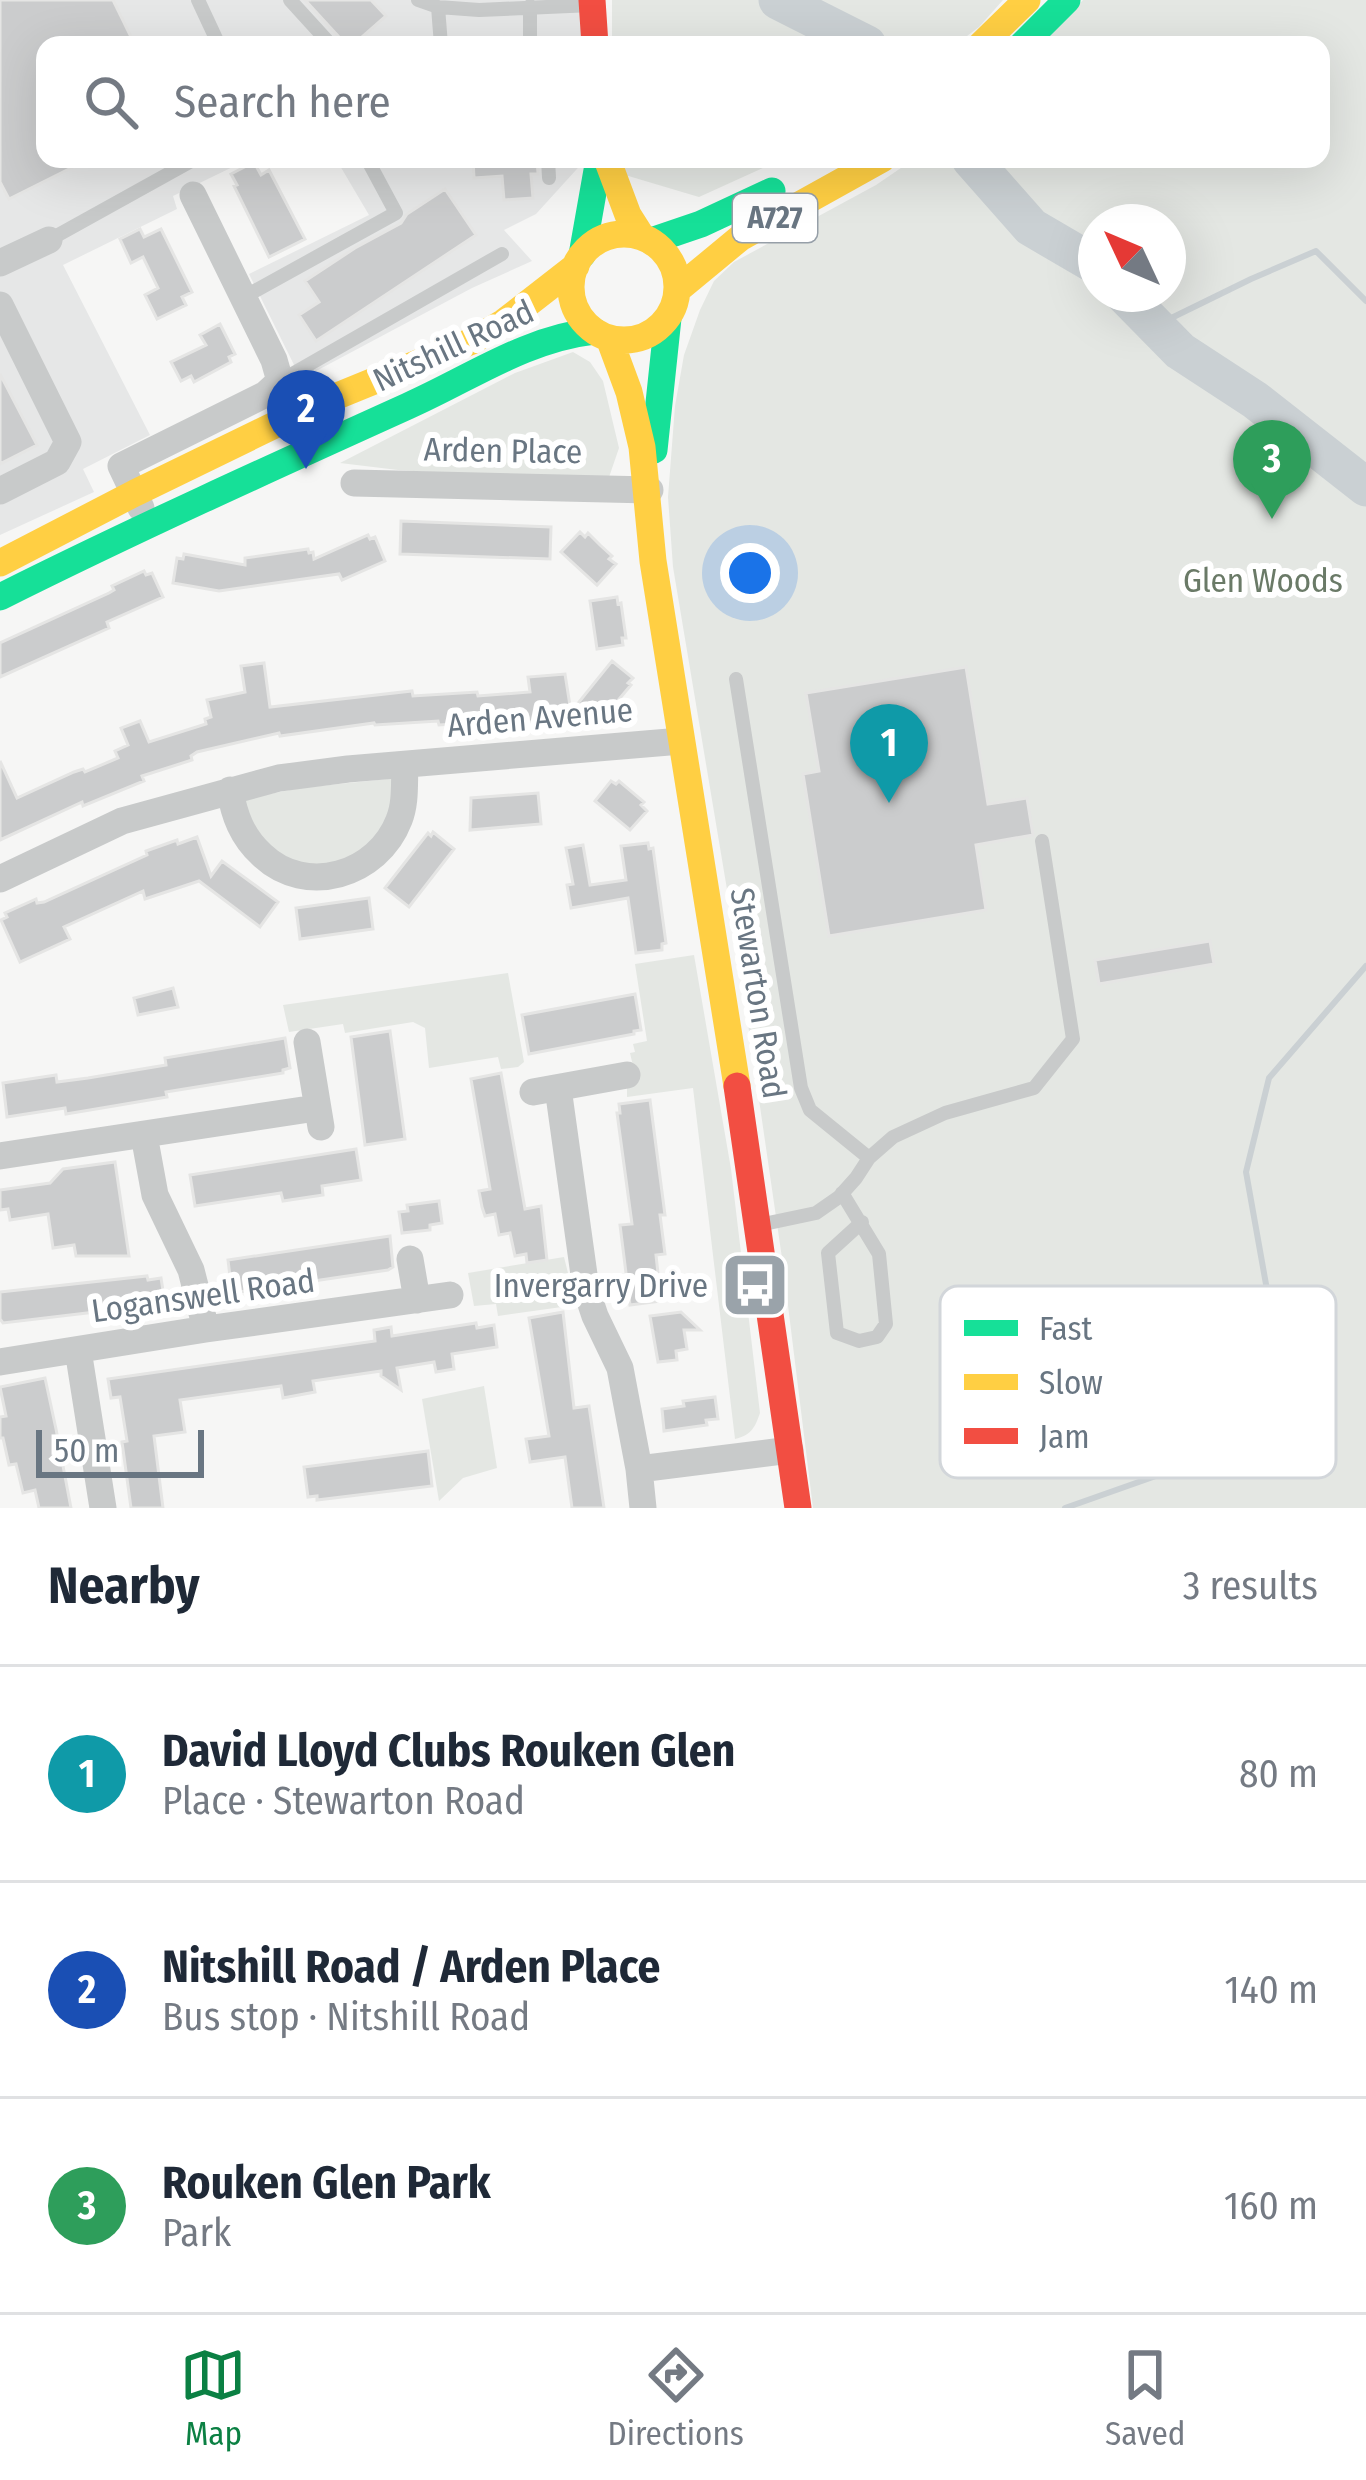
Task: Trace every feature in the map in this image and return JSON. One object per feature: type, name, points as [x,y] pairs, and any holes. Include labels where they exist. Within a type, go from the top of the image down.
[{"type":"main road","points":[[990,36],[1028,0]]},
{"type":"main road","points":[[1031,36],[1066,0]]},
{"type":"main road","points":[[592,2],[594,36]]},
{"type":"main road","points":[[601,168],[572,295],[576,310],[602,335],[641,338],[668,318],[677,290],[674,268],[628,215],[607,168]]},
{"type":"main road","name":"A727","points":[[646,239],[718,217],[815,168]]},
{"type":"main road","name":"A727","points":[[677,290],[740,238],[866,168]]},
{"type":"main road","points":[[579,261],[594,244],[609,237],[646,239]]},
{"type":"main road","name":"Nitshill Road","points":[[0,562],[320,403],[472,340],[505,322],[579,261]]},
{"type":"main road","name":"Stewarton Road","points":[[668,318],[650,490],[653,561],[760,1225],[798,1508]]},
{"type":"main road","name":"Nitshill Road","points":[[0,597],[529,346],[561,335],[602,335]]},
{"type":"main road","name":"Stewarton Road","points":[[602,335],[632,398],[650,490]]},
{"type":"street","points":[[148,523],[122,466],[266,394],[280,381],[193,195]]},
{"type":"street","points":[[0,263],[49,240]]},
{"type":"street","points":[[0,305],[68,442],[57,462],[0,491]]},
{"type":"street","name":"Arden Place","points":[[354,483],[650,490]]},
{"type":"street","name":"Arden Avenue","points":[[0,879],[122,820],[279,778],[681,741]]},
{"type":"street","name":"Arden Avenue","points":[[230,790],[240,828],[260,854],[288,872],[326,877],[356,869],[394,832],[404,801],[405,765]]},
{"type":"street","points":[[0,1156],[144,1135],[319,1118],[307,1042]]},
{"type":"street","points":[[627,1076],[546,1090],[586,1288],[620,1368],[643,1508]]},
{"type":"street","points":[[144,1135],[155,1195],[191,1270],[206,1329]]},
{"type":"street","points":[[410,1259],[417,1300]]},
{"type":"street","name":"Loganswell Road","points":[[0,1362],[450,1295]]},
{"type":"street","points":[[78,1350],[103,1508]]},
{"type":"street","points":[[638,1469],[790,1450]]},
{"type":"lane","points":[[198,0],[215,36]]},
{"type":"lane","points":[[290,0],[323,36]]},
{"type":"lane","points":[[418,0],[438,7],[479,10],[592,2]]},
{"type":"lane","points":[[530,6],[530,36]]},
{"type":"lane","points":[[438,7],[440,36]]},
{"type":"lane","points":[[49,240],[179,168]]},
{"type":"lane","points":[[244,296],[396,213],[372,168]]},
{"type":"lane","points":[[548,168],[549,178]]},
{"type":"lane","points":[[280,381],[502,254]]},
{"type":"lane","points":[[736,679],[801,1088],[810,1109],[869,1158]]},
{"type":"lane","points":[[760,1225],[816,1213],[842,1193],[869,1158],[893,1137],[945,1113],[1034,1088],[1073,1039],[1042,842]]},
{"type":"lane","points":[[842,1193],[862,1222],[879,1254],[886,1324],[877,1337],[860,1341],[837,1333],[828,1252],[862,1222]]},
{"type":"shaded area","points":[[0,0],[592,0],[594,36],[36,36],[36,168],[231,168],[173,196],[177,209],[63,265],[150,435],[83,469],[94,492],[0,535]]},
{"type":"shaded area","points":[[341,168],[578,168],[536,214],[504,230],[532,261],[301,379],[249,274],[369,215]]},
{"type":"green space","points":[[612,0],[1003,0],[967,36],[612,36]]},
{"type":"green space","name":"Glen Woods","points":[[1083,0],[1366,0],[1366,1508],[813,1508],[738,955],[673,567],[668,497],[684,355],[714,281],[734,262],[901,168],[1330,168],[1330,36],[1050,36]]},
{"type":"green space","points":[[624,168],[763,168],[699,197],[625,175]]},
{"type":"green space","points":[[573,352],[590,362],[603,381],[619,448],[607,483],[340,463],[515,373]]},
{"type":"green space","points":[[397,778],[397,800],[378,841],[341,865],[296,866],[258,843],[243,799],[300,788]]},
{"type":"green space","points":[[694,955],[731,1169],[760,1413],[752,1430],[735,1439],[693,1088],[627,1097],[627,1088],[636,1079],[630,1053],[635,1052],[633,1044],[647,1041],[635,964]]},
{"type":"green space","points":[[508,973],[524,1062],[518,1067],[501,1069],[498,1057],[429,1068],[425,1028],[413,1022],[345,1033],[343,1024],[289,1032],[283,1005]]},
{"type":"green space","points":[[564,1257],[576,1305],[498,1316],[496,1304],[474,1306],[468,1273]]},
{"type":"green space","points":[[484,1386],[497,1468],[463,1478],[439,1501],[422,1399]]},
{"type":"building","points":[[0,0],[113,0],[131,36],[36,36],[36,168],[71,168],[9,199],[0,182]]},
{"type":"building","points":[[305,0],[371,0],[386,16],[363,36],[338,36]]},
{"type":"building","points":[[242,168],[257,168],[261,175],[269,170],[305,239],[269,257],[231,174]]},
{"type":"building","points":[[473,168],[538,168],[538,174],[531,174],[533,198],[504,200],[502,176],[474,178]]},
{"type":"building","points":[[445,189],[476,235],[316,341],[299,315],[319,302],[305,281],[401,223]]},
{"type":"building","points":[[140,229],[144,237],[161,229],[192,292],[182,297],[186,305],[157,319],[145,295],[158,288],[143,257],[131,263],[120,239]]},
{"type":"building","points":[[220,324],[235,354],[229,357],[231,362],[194,382],[191,376],[181,381],[171,362],[206,345],[200,335]]},
{"type":"building","points":[[0,374],[37,445],[0,464]]},
{"type":"building","points":[[401,521],[551,527],[550,559],[400,554]]},
{"type":"building","points":[[580,532],[585,537],[588,533],[616,564],[597,585],[561,552]]},
{"type":"building","points":[[368,535],[375,537],[385,561],[342,580],[339,574],[219,591],[173,583],[177,558],[183,559],[184,554],[245,565],[245,558],[308,549],[314,559]]},
{"type":"building","points":[[144,571],[152,573],[163,597],[107,622],[109,628],[0,677],[0,643],[109,593],[112,586]]},
{"type":"building","points":[[617,597],[626,638],[622,638],[623,645],[597,649],[590,601]]},
{"type":"building","points":[[612,661],[633,678],[601,716],[497,725],[497,721],[374,723],[279,733],[197,752],[192,760],[142,776],[144,781],[83,806],[82,802],[0,840],[0,761],[17,798],[74,772],[85,772],[118,758],[115,751],[128,745],[121,728],[140,721],[149,742],[206,724],[205,719],[211,717],[207,700],[245,692],[241,666],[264,663],[270,707],[412,691],[413,696],[530,692],[528,677],[565,674],[571,712]]},
{"type":"building","points":[[966,667],[988,804],[1027,798],[1033,835],[976,845],[986,910],[829,936],[803,774],[819,771],[806,693]]},
{"type":"building","points":[[611,781],[619,781],[644,802],[641,805],[647,811],[630,830],[595,801]]},
{"type":"building","points":[[538,793],[541,824],[470,830],[471,798]]},
{"type":"building","points":[[433,832],[454,849],[409,907],[385,888]]},
{"type":"building","points":[[197,837],[211,876],[222,861],[278,902],[260,927],[199,881],[145,899],[143,891],[64,927],[70,939],[20,962],[1,920],[7,917],[5,913],[36,899],[44,902],[147,855],[146,851]]},
{"type":"building","points":[[648,843],[653,848],[666,943],[662,950],[636,953],[628,898],[571,908],[567,885],[573,884],[566,848],[583,845],[590,885],[626,880],[621,846]]},
{"type":"building","points":[[369,898],[373,929],[300,939],[296,908]]},
{"type":"building","points":[[1210,941],[1214,964],[1099,984],[1095,960]]},
{"type":"building","points":[[173,988],[178,1007],[138,1015],[134,998]]},
{"type":"building","points":[[635,994],[641,1030],[634,1034],[529,1054],[522,1015]]},
{"type":"building","points":[[390,1031],[405,1139],[365,1145],[351,1037]]},
{"type":"building","points":[[285,1038],[290,1068],[283,1073],[66,1114],[65,1108],[7,1117],[3,1083],[56,1075],[57,1082],[88,1078],[166,1065],[165,1058]]},
{"type":"building","points":[[501,1073],[525,1209],[541,1206],[547,1260],[527,1263],[526,1254],[515,1256],[510,1233],[499,1235],[495,1214],[485,1216],[482,1207],[479,1191],[490,1189],[471,1079]]},
{"type":"building","points":[[650,1100],[665,1215],[660,1215],[665,1254],[656,1255],[661,1301],[630,1305],[620,1225],[632,1224],[617,1113],[619,1104]]},
{"type":"building","points":[[356,1149],[361,1180],[322,1186],[323,1195],[283,1201],[281,1193],[195,1206],[190,1175]]},
{"type":"building","points":[[115,1162],[129,1256],[76,1256],[74,1245],[53,1248],[48,1214],[10,1220],[8,1209],[0,1210],[0,1190],[50,1183],[63,1169]]},
{"type":"building","points":[[439,1201],[442,1223],[430,1225],[430,1230],[402,1233],[399,1212],[408,1211],[407,1205]]},
{"type":"building","points":[[390,1236],[393,1267],[388,1270],[232,1293],[228,1260]]},
{"type":"building","points":[[147,1276],[148,1280],[161,1278],[165,1303],[145,1306],[146,1313],[122,1317],[121,1309],[3,1323],[0,1319],[0,1292]]},
{"type":"building","points":[[563,1312],[574,1408],[589,1406],[604,1508],[572,1508],[565,1457],[530,1462],[526,1439],[549,1436],[529,1318]]},
{"type":"building","points":[[681,1312],[700,1330],[684,1330],[687,1349],[676,1351],[677,1360],[658,1362],[650,1316]]},
{"type":"building","points":[[476,1323],[477,1328],[494,1325],[497,1347],[452,1354],[454,1369],[436,1372],[434,1362],[397,1368],[401,1390],[381,1376],[381,1371],[313,1381],[315,1392],[283,1398],[281,1386],[180,1400],[185,1432],[154,1436],[163,1508],[131,1508],[120,1397],[111,1398],[108,1379],[375,1341],[374,1330],[391,1327],[392,1336]]},
{"type":"building","points":[[45,1378],[71,1508],[39,1508],[35,1490],[23,1493],[16,1464],[9,1465],[0,1438],[0,1417],[6,1416],[0,1387]]},
{"type":"building","points":[[715,1397],[718,1419],[664,1431],[662,1409]]},
{"type":"building","points":[[428,1451],[432,1486],[317,1500],[317,1496],[308,1497],[304,1467]]},
{"type":"waterway","points":[[778,0],[849,36]]},
{"type":"waterway","points":[[979,168],[1031,227],[1078,254]]},
{"type":"waterway","points":[[1155,326],[1316,251],[1366,301]]},
{"type":"waterway","points":[[1142,312],[1180,351],[1255,400],[1366,487]]},
{"type":"waterway","points":[[1266,1286],[1246,1172],[1269,1078],[1366,966]]},
{"type":"waterway","points":[[1065,1508],[1150,1478]]},
{"type":"traffic: fast","points":[[1031,36],[1067,0]]},
{"type":"traffic: fast","points":[[582,255],[597,168]]},
{"type":"traffic: fast","points":[[651,241],[772,191]]},
{"type":"traffic: fast","points":[[654,450],[668,318]]},
{"type":"traffic: fast","points":[[0,597],[499,361],[545,342],[594,331]]},
{"type":"traffic: slow","points":[[990,36],[1027,0]]},
{"type":"traffic: slow","points":[[610,168],[642,237]]},
{"type":"traffic: slow","points":[[677,290],[740,238],[866,168]]},
{"type":"traffic: slow","points":[[624,234],[644,238],[661,250],[673,267],[677,287],[673,307],[661,324],[644,336],[624,340],[604,336],[587,324],[575,307],[571,287],[575,267],[587,250],[604,238],[624,234]]},
{"type":"traffic: slow","points":[[0,563],[320,403],[472,341],[576,266]]},
{"type":"traffic: slow","points":[[609,338],[642,447],[653,561],[737,1086]]},
{"type":"traffic: jam","points":[[592,0],[594,36]]},
{"type":"traffic: jam","points":[[737,1086],[798,1508]]},
{"type":"place","name":"Nitshill Road / Arden Place","points":[[306,469]]},
{"type":"place","name":"Rouken Glen Park","points":[[1272,519]]},
{"type":"place","name":"David Lloyd Clubs Rouken Glen","points":[[889,803]]},
{"type":"place","name":"Invergarry Drive","points":[[755,1285]]}]
